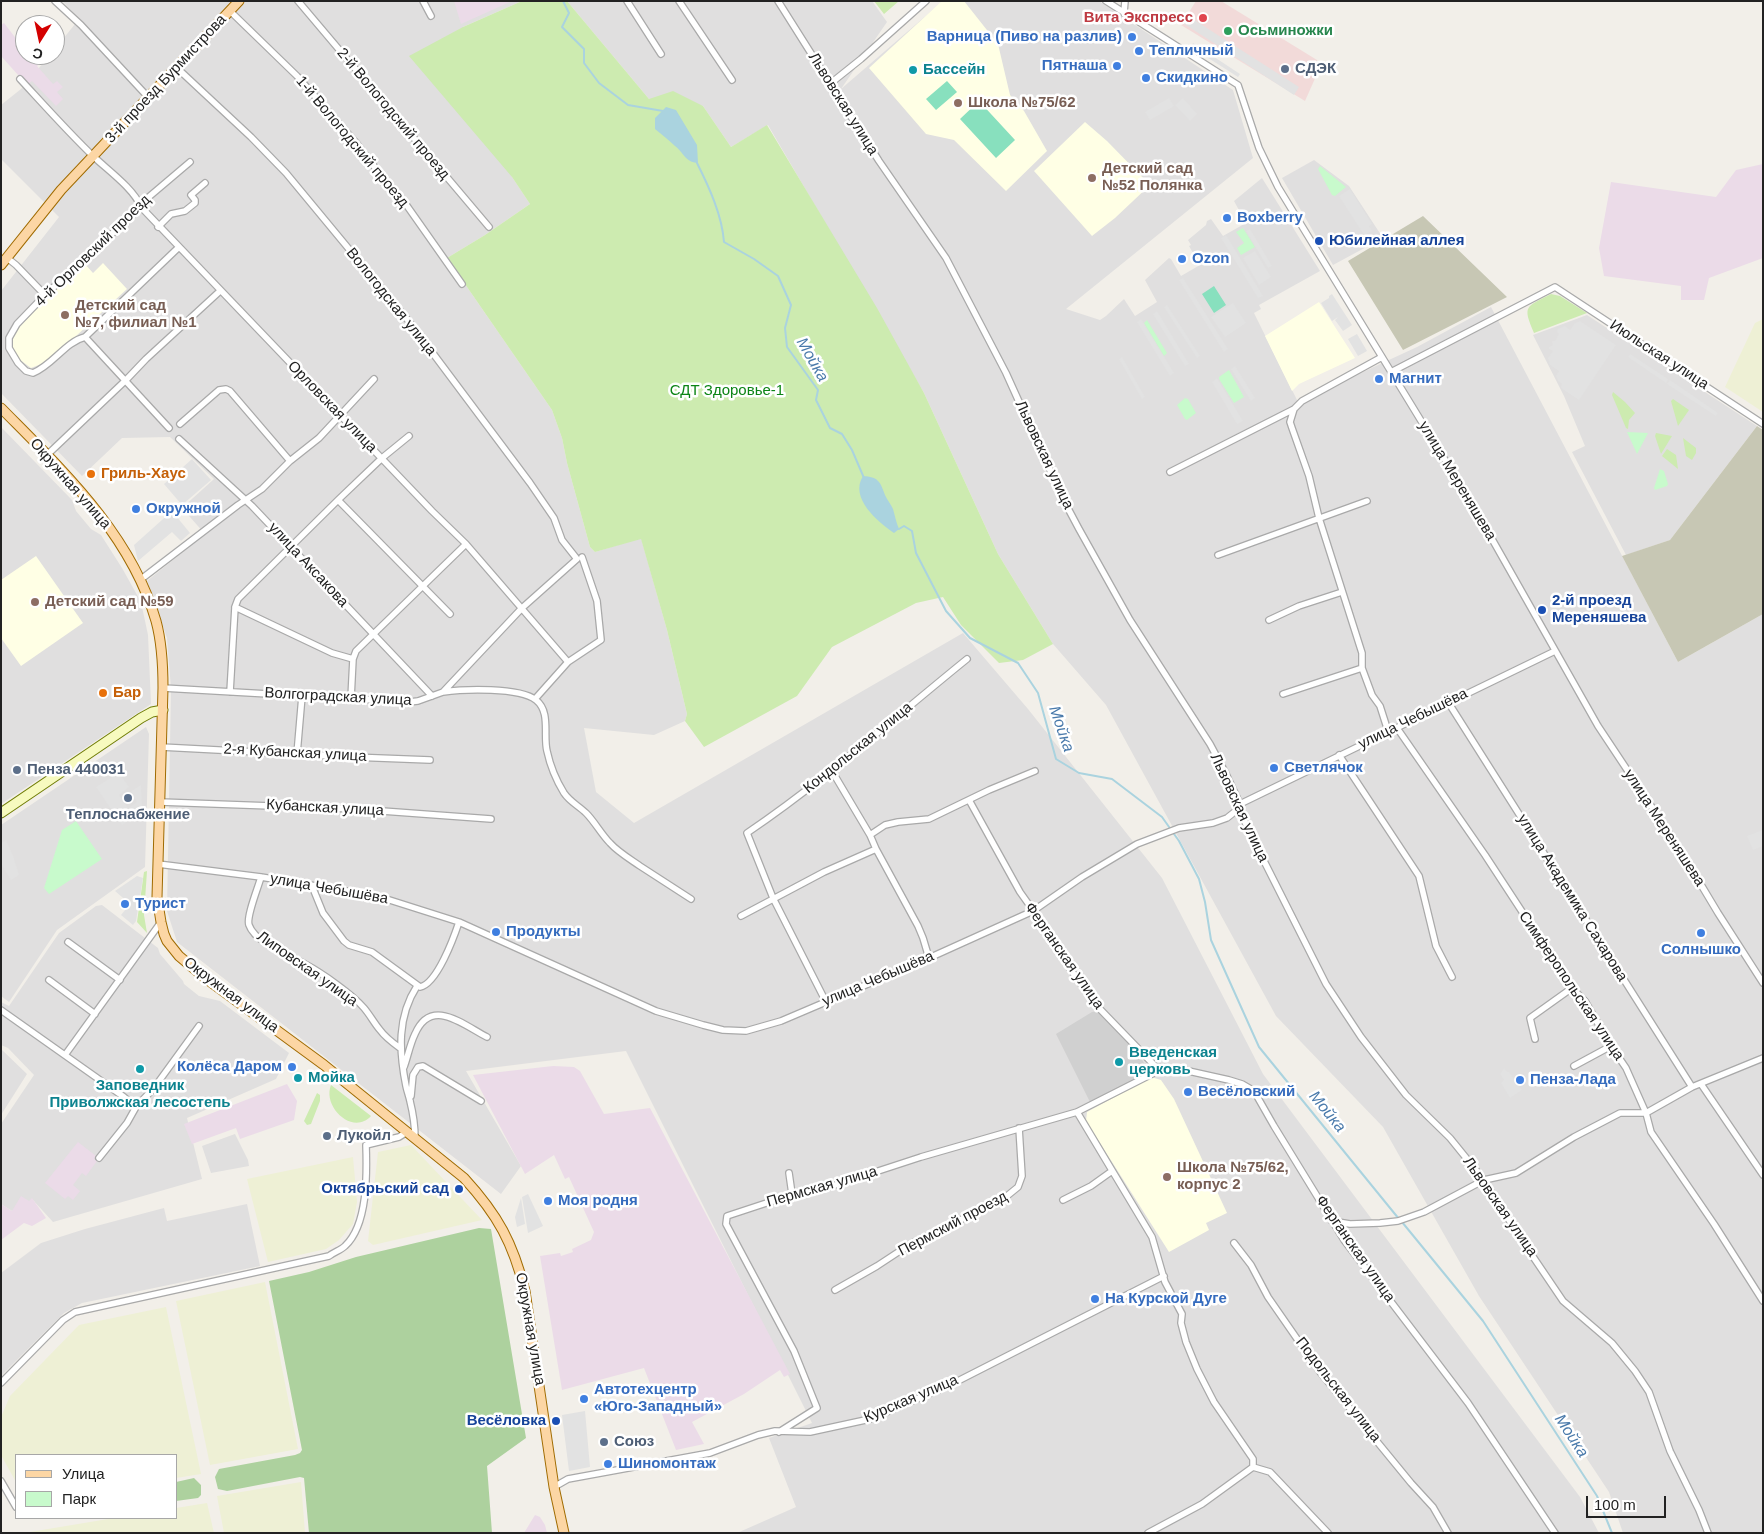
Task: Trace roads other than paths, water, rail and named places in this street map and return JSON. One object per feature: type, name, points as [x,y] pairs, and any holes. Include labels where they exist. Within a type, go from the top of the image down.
[{"type":"main road","name":"3-й проезд Бурмистрова","points":[[4,261],[61,190],[239,1]]},
{"type":"main road","name":"Окружная улица","points":[[1,408],[47,455],[104,520],[140,580],[156,622],[162,654],[163,688],[157,897],[161,922],[168,941],[179,956],[324,1065],[464,1178],[484,1200],[499,1221],[513,1250],[526,1291],[554,1487],[564,1533]]},
{"type":"main road","points":[[1,813],[141,718],[152,712],[163,710]]},
{"type":"street","points":[[55,1],[81,25],[148,97]]},
{"type":"street","name":"2-й Вологодский проезд","points":[[298,1],[488,227]]},
{"type":"street","points":[[423,1],[431,16]]},
{"type":"street","points":[[627,1],[661,54]]},
{"type":"street","points":[[680,1],[732,80]]},
{"type":"street","name":"Львовская улица","points":[[778,1],[879,161],[946,258],[1006,373],[1063,499],[1079,529],[1130,620],[1210,744],[1240,804],[1244,820],[1326,984],[1361,1037],[1406,1095],[1450,1138],[1484,1180],[1519,1236],[1564,1301],[1612,1343],[1635,1371],[1648,1392],[1670,1451],[1699,1510],[1708,1533]]},
{"type":"street","points":[[831,83],[861,60],[926,1]]},
{"type":"street","name":"улица Мереняшева","points":[[1106,1],[1238,85],[1259,148],[1270,171],[1475,509],[1598,726],[1679,848],[1763,983]]},
{"type":"street","points":[[1124,12],[1125,1]]},
{"type":"street","name":"1-й Вологодский проезд","points":[[230,11],[297,76],[357,144],[390,187],[405,203],[462,284]]},
{"type":"street","name":"Вологодская улица","points":[[177,68],[286,173],[411,324],[554,518],[562,540],[579,558],[597,601],[601,640],[568,662]]},
{"type":"street","name":"Орловская улица","points":[[20,79],[93,156],[126,187],[138,200],[141,208],[178,248],[466,544],[568,662]]},
{"type":"street","name":"4-й Орловский проезд","points":[[85,337],[78,339],[33,373],[26,371],[18,363],[9,348],[9,338],[17,324],[45,295],[141,208],[144,201],[190,162]]},
{"type":"street","points":[[158,226],[171,214],[185,212],[195,203],[191,195],[205,182]]},
{"type":"street","points":[[169,428],[85,337],[178,248]]},
{"type":"street","points":[[4,261],[16,265],[45,295]]},
{"type":"street","name":"Июльская улица","points":[[1391,372],[1554,287],[1763,424]]},
{"type":"street","points":[[47,455],[126,380],[146,358],[220,291]]},
{"type":"street","points":[[1170,472],[1294,409],[1311,396],[1382,357]]},
{"type":"street","points":[[140,580],[262,489],[319,438],[374,379]]},
{"type":"street","points":[[180,424],[219,390],[226,389],[230,391],[290,462]]},
{"type":"street","points":[[1294,409],[1290,422],[1362,654],[1362,668],[1372,695],[1380,706],[1388,731]]},
{"type":"street","points":[[230,692],[235,607],[242,595],[382,458],[409,436]]},
{"type":"street","name":"улица Аксакова","points":[[179,439],[246,500],[432,696]]},
{"type":"street","points":[[338,500],[450,614]]},
{"type":"street","points":[[1218,555],[1367,501]]},
{"type":"street","points":[[351,698],[353,659],[359,648],[466,544]]},
{"type":"street","name":"Волгоградская улица","points":[[163,688],[418,701],[443,692],[522,608],[579,558]]},
{"type":"street","points":[[1269,620],[1299,606],[1342,592]]},
{"type":"street","points":[[235,607],[332,653],[353,659]]},
{"type":"street","name":"улица Чебышёва","points":[[158,864],[261,877],[377,896],[459,922],[656,1011],[710,1027],[746,1032],[781,1021],[1033,911],[1082,877],[1137,844],[1179,828],[1227,818],[1237,810],[1240,804],[1555,651]]},
{"type":"street","name":"Кондольская улица","points":[[773,898],[747,834],[790,804],[832,771],[966,658]]},
{"type":"street","points":[[535,699],[568,662]]},
{"type":"street","points":[[1283,694],[1362,668]]},
{"type":"street","points":[[443,692],[495,690],[535,699],[543,709],[545,716],[545,740],[549,759],[568,799],[587,814],[609,843],[620,852],[691,899]]},
{"type":"street","points":[[297,754],[302,696]]},
{"type":"street","name":"улица Академика Сахарова","points":[[1448,702],[1692,1087]]},
{"type":"street","name":"Симферопольская улица","points":[[1397,728],[1485,855],[1572,988],[1585,1002],[1626,1068],[1646,1113],[1651,1132],[1714,1224],[1763,1301]]},
{"type":"street","name":"2-я Кубанская улица","points":[[161,747],[352,758],[430,760]]},
{"type":"street","points":[[1339,755],[1419,876],[1436,946],[1452,977]]},
{"type":"street","points":[[832,771],[870,836],[918,926],[928,958]]},
{"type":"street","points":[[870,836],[885,826],[906,821],[929,819],[989,790],[1035,771]]},
{"type":"street","name":"Ферганская улица","points":[[969,800],[1020,892],[1052,938],[1068,966],[1096,1005],[1156,1068],[1184,1070],[1229,1080],[1254,1091],[1344,1240],[1468,1403],[1555,1533]]},
{"type":"street","name":"Кубанская улица","points":[[160,802],[346,809],[491,819]]},
{"type":"street","points":[[741,916],[824,872],[876,849]]},
{"type":"street","name":"Липовская улица","points":[[261,877],[249,916],[251,929],[266,944],[284,955],[305,964],[353,998],[366,1010],[381,1032],[400,1048]]},
{"type":"street","points":[[312,886],[323,913],[344,941],[349,945],[372,952],[416,986],[426,985],[444,961],[459,922]]},
{"type":"street","points":[[773,898],[826,1002]]},
{"type":"street","points":[[65,1055],[161,922]]},
{"type":"street","points":[[68,942],[120,980]]},
{"type":"street","points":[[49,980],[95,1014]]},
{"type":"street","points":[[415,1138],[415,1123],[406,1087],[400,1048],[401,1024],[407,1003],[416,986]]},
{"type":"street","points":[[1535,1039],[1530,1018],[1572,988]]},
{"type":"street","points":[[1,1010],[136,1107]]},
{"type":"street","points":[[403,1069],[414,1035],[424,1019],[430,1015],[435,1014],[447,1017],[487,1037]]},
{"type":"street","points":[[99,1158],[127,1123],[136,1107],[154,1088],[199,1026]]},
{"type":"street","points":[[1574,1066],[1611,1046]]},
{"type":"street","points":[[1332,1221],[1364,1224],[1398,1221],[1424,1212],[1484,1180],[1516,1173],[1574,1138],[1620,1114],[1646,1113],[1692,1087],[1763,1058]]},
{"type":"street","points":[[410,1101],[414,1075],[418,1067],[423,1066],[481,1101]]},
{"type":"street","name":"Пермская улица","points":[[779,1432],[817,1408],[794,1351],[726,1224],[727,1216],[792,1194],[809,1189],[820,1190],[921,1157],[1077,1112],[1152,1074],[1156,1068]]},
{"type":"street","points":[[1701,1084],[1763,1175]]},
{"type":"street","points":[[1077,1112],[1152,1238],[1166,1282],[1182,1314],[1181,1323],[1186,1342],[1197,1369],[1214,1402],[1253,1459],[1253,1467]]},
{"type":"street","name":"Пермский проезд","points":[[835,1290],[912,1243],[996,1204],[1013,1192],[1021,1182],[1022,1176],[1019,1128]]},
{"type":"street","points":[[1,1383],[63,1320],[75,1312],[329,1256],[346,1245],[358,1226],[364,1199],[366,1145],[399,1137],[406,1132]]},
{"type":"street","points":[[1063,1200],[1091,1186],[1112,1171]]},
{"type":"street","points":[[789,1173],[792,1194]]},
{"type":"street","name":"Подольская улица","points":[[1234,1243],[1250,1265],[1268,1297],[1320,1372],[1433,1507],[1448,1533]]},
{"type":"street","name":"Курская улица","points":[[554,1487],[568,1479],[710,1453],[758,1435],[779,1432],[810,1432],[870,1419],[952,1384],[1164,1276]]},
{"type":"street","points":[[1148,1533],[1202,1504],[1253,1467]]},
{"type":"street","points":[[1253,1467],[1270,1472],[1328,1533]]},
{"type":"street","points":[[1,1481],[15,1505]]},
{"type":"water","points":[[666,107],[676,110],[697,145],[698,163],[687,159],[655,129],[655,118]]},
{"type":"water","points":[[863,476],[872,477],[882,486],[893,509],[899,529],[894,533],[873,516],[862,501],[860,484]]},
{"type":"waterway","name":"Мойка","points":[[563,1],[569,13],[562,27],[584,49],[584,63],[599,83],[628,105],[663,111],[664,113]]},
{"type":"waterway","name":"Мойка","points":[[697,163],[718,211],[724,242],[754,259],[778,276],[791,305],[785,328],[787,347],[818,390],[816,400],[830,428],[842,434],[852,450],[864,478]]},
{"type":"waterway","name":"Мойка","points":[[899,529],[904,526],[912,531],[916,553],[946,611],[970,638],[1018,663],[1038,693],[1056,759],[1079,773],[1112,779],[1162,817],[1179,841],[1199,879],[1211,940],[1259,1047],[1399,1219]]},
{"type":"waterway","name":"Мойка","points":[[1402,1222],[1483,1321],[1597,1496],[1612,1533]]},
{"type":"place","name":"Вита Экспресс","points":[[1203,18]]},
{"type":"place","name":"Осьминожки","points":[[1228,31]]},
{"type":"place","name":"Варница (Пиво на разлив)","points":[[1132,37]]},
{"type":"place","name":"Тепличный","points":[[1139,51]]},
{"type":"place","name":"Пятнаша","points":[[1117,66]]},
{"type":"place","name":"СДЭК","points":[[1285,69]]},
{"type":"place","name":"Бассейн","points":[[913,70]]},
{"type":"place","name":"Скидкино","points":[[1146,78]]},
{"type":"place","name":"Школа №75/62","points":[[958,103]]},
{"type":"place","name":"Детский сад №52 Полянка","points":[[1092,178]]},
{"type":"place","name":"Boxberry","points":[[1227,218]]},
{"type":"place","name":"Юбилейная аллея","points":[[1319,241]]},
{"type":"place","name":"Ozon","points":[[1182,259]]},
{"type":"place","name":"Детский сад №7, филиал №1","points":[[65,315]]},
{"type":"place","name":"Магнит","points":[[1379,379]]},
{"type":"place","name":"Гриль-Хаус","points":[[91,474]]},
{"type":"place","name":"Окружной","points":[[136,509]]},
{"type":"place","name":"Детский сад №59","points":[[35,602]]},
{"type":"place","name":"2-й проезд Мереняшева","points":[[1542,610]]},
{"type":"place","name":"Бар","points":[[103,693]]},
{"type":"place","name":"Светлячок","points":[[1274,768]]},
{"type":"place","name":"Пенза 440031","points":[[17,770]]},
{"type":"place","name":"Теплоснабжение","points":[[128,798]]},
{"type":"place","name":"Турист","points":[[125,904]]},
{"type":"place","name":"Продукты","points":[[496,932]]},
{"type":"place","name":"Солнышко","points":[[1701,933]]},
{"type":"place","name":"Введенская церковь","points":[[1119,1062]]},
{"type":"place","name":"Колёса Даром","points":[[292,1067]]},
{"type":"place","name":"Заповедник Приволжская лесостепь","points":[[140,1069]]},
{"type":"place","name":"Мойка","points":[[298,1078]]},
{"type":"place","name":"Пенза-Лада","points":[[1520,1080]]},
{"type":"place","name":"Весёловский","points":[[1188,1092]]},
{"type":"place","name":"Лукойл","points":[[327,1136]]},
{"type":"place","name":"Школа №75/62, корпус 2","points":[[1167,1177]]},
{"type":"place","name":"Октябрьский сад","points":[[459,1189]]},
{"type":"place","name":"Моя родня","points":[[548,1201]]},
{"type":"place","name":"На Курской Дуге","points":[[1095,1299]]},
{"type":"place","name":"Автотехцентр «Юго-Западный»","points":[[584,1399]]},
{"type":"place","name":"Весёловка","points":[[556,1421]]},
{"type":"place","name":"Союз","points":[[604,1442]]},
{"type":"place","name":"Шиномонтаж","points":[[608,1464]]},
{"type":"park label","name":"СДТ Здоровье-1","points":[[727,391]]}]
